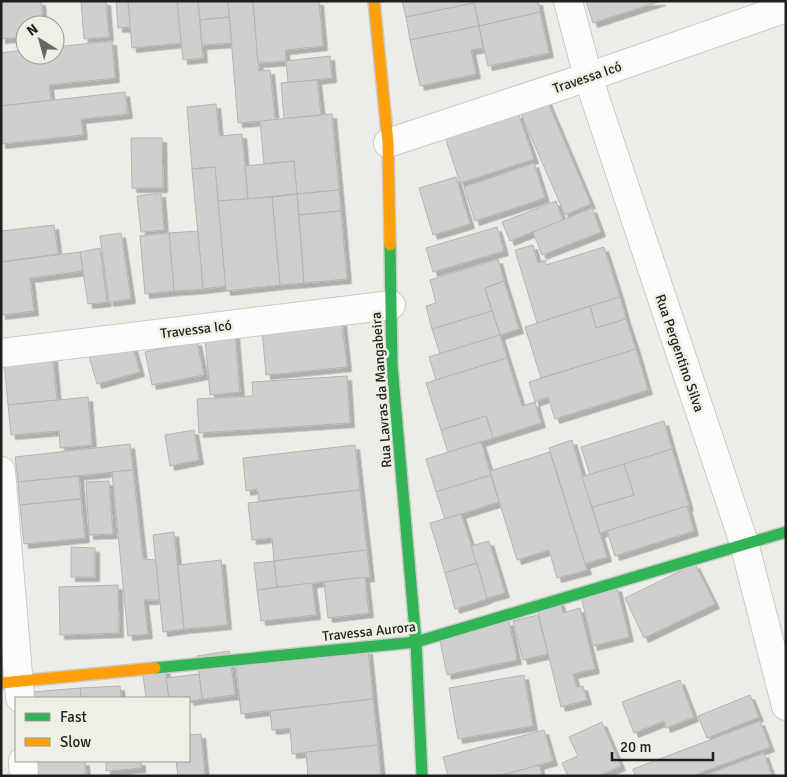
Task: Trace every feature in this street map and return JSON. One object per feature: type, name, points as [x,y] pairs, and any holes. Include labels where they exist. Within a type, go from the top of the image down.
[{"type":"street","name":"Rua Lavras da Mangabeira","points":[[374,1],[388,143],[392,366],[416,642],[422,776]]},
{"type":"street","name":"Rua Pergentino Silva","points":[[568,1],[588,77],[744,543],[786,706]]},
{"type":"street","name":"Travessa Icó","points":[[388,143],[588,77],[786,8]]},
{"type":"street","name":"Travessa Icó","points":[[1,353],[391,305]]},
{"type":"street","points":[[1,471],[13,687]]},
{"type":"street","name":"Travessa Aurora","points":[[13,687],[416,642],[786,532]]},
{"type":"street","points":[[23,762],[24,776]]},
{"type":"building","points":[[1,1],[41,1],[42,15],[15,15],[15,38],[1,39]]},
{"type":"building","points":[[81,1],[106,1],[109,37],[84,39]]},
{"type":"building","points":[[116,1],[128,1],[131,27],[118,28]]},
{"type":"building","points":[[128,1],[177,1],[181,43],[132,48]]},
{"type":"building","points":[[177,1],[198,1],[203,58],[183,60]]},
{"type":"building","points":[[198,1],[228,1],[229,17],[200,20]]},
{"type":"building","points":[[228,1],[253,1],[259,71],[270,70],[275,120],[238,123]]},
{"type":"building","points":[[253,1],[319,1],[323,46],[285,50],[286,61],[258,63]]},
{"type":"building","points":[[402,1],[474,1],[474,3],[406,17]]},
{"type":"building","points":[[474,1],[538,1],[540,12],[479,26]]},
{"type":"building","points":[[586,1],[661,1],[593,23]]},
{"type":"building","points":[[474,3],[479,26],[410,40],[406,17]]},
{"type":"building","points":[[540,12],[549,53],[488,66],[479,26]]},
{"type":"building","points":[[229,17],[232,43],[202,45],[200,20]]},
{"type":"building","points":[[479,26],[483,48],[471,50],[476,74],[420,86],[410,40]]},
{"type":"building","points":[[112,41],[115,78],[49,85],[51,101],[1,106],[1,53],[15,51],[15,65],[65,65],[65,46]]},
{"type":"building","points":[[330,56],[332,78],[288,83],[286,61]]},
{"type":"building","points":[[317,80],[321,115],[284,119],[281,83]]},
{"type":"building","points":[[125,92],[128,114],[81,119],[83,135],[1,144],[1,106]]},
{"type":"building","points":[[546,98],[591,204],[565,215],[519,109]]},
{"type":"building","points":[[216,104],[219,136],[242,134],[248,199],[218,201],[215,167],[192,169],[187,107]]},
{"type":"building","points":[[518,113],[534,159],[460,183],[445,137]]},
{"type":"building","points":[[332,114],[339,190],[297,194],[294,161],[264,164],[260,121]]},
{"type":"building","points":[[131,138],[162,138],[163,188],[132,188]]},
{"type":"building","points":[[294,161],[297,194],[248,199],[245,166]]},
{"type":"building","points":[[534,163],[545,198],[475,221],[464,187]]},
{"type":"building","points":[[215,167],[226,286],[203,289],[192,169]]},
{"type":"building","points":[[456,177],[470,224],[433,235],[419,188]]},
{"type":"building","points":[[339,190],[341,211],[299,215],[297,194]]},
{"type":"building","points":[[161,193],[164,230],[141,232],[137,196]]},
{"type":"building","points":[[297,194],[304,283],[280,285],[272,197]]},
{"type":"building","points":[[272,197],[280,285],[226,291],[218,201]]},
{"type":"building","points":[[556,201],[563,220],[510,241],[502,222]]},
{"type":"building","points":[[592,208],[601,232],[542,255],[533,232]]},
{"type":"building","points":[[341,211],[347,279],[304,283],[299,215]]},
{"type":"building","points":[[54,225],[58,254],[1,262],[1,231]]},
{"type":"building","points":[[497,227],[504,251],[433,272],[426,248]]},
{"type":"building","points":[[198,231],[203,289],[174,291],[169,233]]},
{"type":"building","points":[[121,233],[131,299],[109,302],[100,236]]},
{"type":"building","points":[[169,233],[174,291],[145,294],[140,236]]},
{"type":"building","points":[[533,245],[538,263],[545,260],[546,265],[604,247],[620,297],[537,323],[515,250]]},
{"type":"building","points":[[100,248],[107,302],[88,304],[80,252]]},
{"type":"building","points":[[80,252],[83,271],[30,278],[34,311],[1,315],[1,262]]},
{"type":"building","points":[[498,259],[504,281],[485,288],[492,311],[432,329],[426,306],[436,303],[430,280]]},
{"type":"building","points":[[504,281],[519,329],[500,335],[485,288]]},
{"type":"building","points":[[620,297],[626,319],[596,328],[590,306]]},
{"type":"building","points":[[590,306],[596,328],[626,319],[636,349],[541,378],[525,327]]},
{"type":"building","points":[[492,311],[500,335],[440,354],[432,329]]},
{"type":"building","points":[[342,321],[347,367],[266,375],[262,330]]},
{"type":"building","points":[[129,333],[140,372],[97,384],[86,346]]},
{"type":"building","points":[[235,334],[240,392],[210,395],[205,338]]},
{"type":"building","points":[[500,335],[507,358],[436,380],[429,357]]},
{"type":"building","points":[[197,341],[204,375],[152,385],[145,352]]},
{"type":"building","points":[[636,349],[648,390],[555,419],[548,397],[535,402],[529,382]]},
{"type":"building","points":[[53,357],[57,400],[8,405],[4,361]]},
{"type":"building","points":[[507,358],[522,406],[535,402],[541,423],[493,438],[486,416],[441,430],[426,383]]},
{"type":"building","points":[[347,376],[350,423],[199,433],[197,399],[253,396],[252,382]]},
{"type":"building","points":[[88,397],[92,445],[60,448],[59,431],[11,435],[8,405]]},
{"type":"building","points":[[486,416],[493,438],[448,453],[441,430]]},
{"type":"building","points":[[664,421],[672,449],[590,475],[581,447]]},
{"type":"building","points":[[194,430],[199,460],[170,466],[165,435]]},
{"type":"building","points":[[572,440],[607,557],[585,564],[549,448]]},
{"type":"building","points":[[481,442],[491,475],[436,492],[426,459]]},
{"type":"building","points":[[130,444],[133,470],[18,482],[15,457]]},
{"type":"building","points":[[355,445],[360,490],[259,501],[257,489],[246,491],[243,458]]},
{"type":"building","points":[[672,449],[689,506],[600,533],[592,507],[634,495],[624,464]]},
{"type":"building","points":[[550,452],[587,570],[557,578],[549,550],[517,560],[490,471]]},
{"type":"building","points":[[624,464],[634,495],[592,507],[582,477]]},
{"type":"building","points":[[133,470],[143,559],[156,560],[160,600],[144,600],[148,634],[128,636],[112,472]]},
{"type":"building","points":[[491,475],[499,502],[445,519],[436,492]]},
{"type":"building","points":[[79,476],[81,499],[20,505],[18,482]]},
{"type":"building","points":[[109,481],[113,534],[89,535],[86,482]]},
{"type":"building","points":[[360,490],[367,550],[274,561],[272,538],[252,540],[248,503]]},
{"type":"building","points":[[81,499],[85,538],[24,544],[20,505]]},
{"type":"building","points":[[687,506],[694,531],[615,556],[607,531]]},
{"type":"building","points":[[461,514],[477,563],[445,573],[430,523]]},
{"type":"building","points":[[174,532],[184,629],[163,632],[153,535]]},
{"type":"building","points":[[489,541],[505,593],[487,598],[471,546]]},
{"type":"building","points":[[71,547],[95,548],[95,577],[71,577]]},
{"type":"building","points":[[367,550],[370,577],[277,587],[274,561]]},
{"type":"building","points":[[221,560],[227,625],[184,629],[178,565]]},
{"type":"building","points":[[274,561],[277,587],[257,590],[254,563]]},
{"type":"building","points":[[477,563],[487,599],[455,609],[445,573]]},
{"type":"building","points":[[695,564],[715,604],[644,638],[625,598]]},
{"type":"building","points":[[365,577],[369,613],[328,618],[324,582]]},
{"type":"building","points":[[312,583],[316,615],[261,621],[257,590]]},
{"type":"building","points":[[118,585],[119,633],[60,635],[59,587]]},
{"type":"building","points":[[617,587],[629,637],[593,646],[581,596]]},
{"type":"building","points":[[559,599],[563,613],[580,608],[595,669],[573,674],[577,687],[583,686],[587,700],[561,707],[536,604]]},
{"type":"building","points":[[538,615],[548,654],[523,660],[513,621]]},
{"type":"building","points":[[509,621],[517,660],[447,675],[439,636]]},
{"type":"building","points":[[368,650],[373,699],[241,714],[236,664]]},
{"type":"building","points":[[229,651],[235,695],[202,699],[197,656]]},
{"type":"building","points":[[165,665],[169,697],[146,697],[142,668]]},
{"type":"building","points":[[199,674],[202,699],[190,701],[190,697],[169,697],[166,678]]},
{"type":"building","points":[[524,675],[533,726],[458,739],[449,688]]},
{"type":"building","points":[[680,680],[694,717],[666,728],[664,721],[634,733],[622,702]]},
{"type":"building","points":[[120,686],[121,697],[81,697],[80,688]]},
{"type":"building","points":[[80,688],[81,697],[32,697],[32,692]]},
{"type":"building","points":[[750,695],[759,717],[707,738],[698,716]]},
{"type":"building","points":[[373,699],[378,745],[292,754],[290,728],[272,730],[270,711]]},
{"type":"building","points":[[760,721],[770,747],[692,776],[635,776],[633,769]]},
{"type":"building","points":[[602,722],[621,766],[598,776],[568,776],[562,763],[578,756],[569,737]]},
{"type":"building","points":[[544,730],[553,761],[499,776],[448,776],[443,757]]},
{"type":"building","points":[[201,734],[205,776],[178,776],[176,762],[190,762],[190,735]]},
{"type":"building","points":[[378,745],[381,776],[308,776],[306,752]]},
{"type":"building","points":[[764,753],[772,776],[703,776]]},
{"type":"building","points":[[36,762],[85,762],[86,776],[37,776]]},
{"type":"building","points":[[106,762],[141,762],[141,768],[106,771]]},
{"type":"building","points":[[539,765],[542,776],[499,776]]},
{"type":"traffic: fast","points":[[390,245],[392,366],[416,642],[422,776]]},
{"type":"traffic: fast","points":[[155,668],[416,642],[786,532]]},
{"type":"traffic: slow","points":[[374,1],[388,143],[390,245]]},
{"type":"traffic: slow","points":[[1,683],[155,668]]}]
